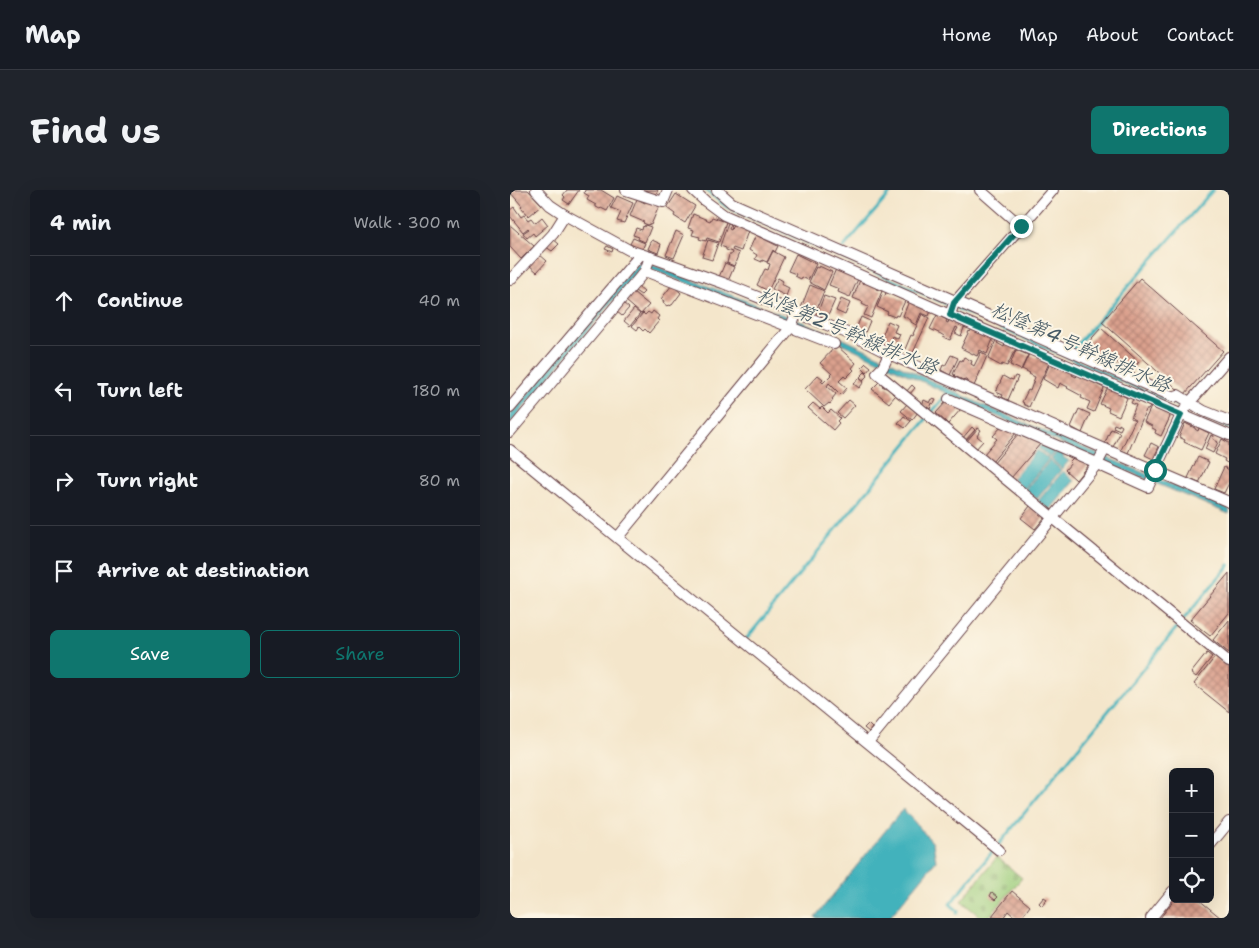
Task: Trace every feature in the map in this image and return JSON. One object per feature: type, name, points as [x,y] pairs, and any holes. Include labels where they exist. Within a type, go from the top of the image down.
[{"type":"street","points":[[536,190],[550,205],[565,216],[628,250],[646,262],[794,320],[852,335],[888,355],[962,389],[1229,502]]},
{"type":"street","points":[[626,190],[664,202],[668,190]]},
{"type":"street","points":[[692,190],[712,194],[953,308],[1185,409],[1229,436]]},
{"type":"street","points":[[980,190],[1021,226]]},
{"type":"street","points":[[953,308],[1053,190]]},
{"type":"street","points":[[712,194],[724,215],[1174,397],[1178,395],[1185,409]]},
{"type":"street","points":[[510,280],[554,234],[565,216]]},
{"type":"street","points":[[646,262],[723,283],[794,320],[834,344]]},
{"type":"street","points":[[510,408],[646,262]]},
{"type":"street","points":[[510,432],[646,262]]},
{"type":"street","points":[[618,537],[794,320]]},
{"type":"street","points":[[888,355],[883,367],[877,373],[1229,662]]},
{"type":"street","points":[[962,389],[954,401],[1098,463],[1148,487],[1185,409],[1229,357]]},
{"type":"street","points":[[990,416],[995,403]]},
{"type":"street","points":[[1185,409],[1204,410],[1229,421]]},
{"type":"street","points":[[510,450],[999,850]]},
{"type":"street","points":[[868,742],[1098,463],[1104,450]]},
{"type":"street","points":[[1214,840],[1229,822]]},
{"type":"street","points":[[1151,918],[1169,896]]},
{"type":"green space","points":[[997,857],[1022,878],[988,918],[982,918],[961,901]]},
{"type":"water","points":[[640,260],[833,334],[983,405],[1229,509],[1229,514],[980,409],[833,339],[642,266],[510,424],[510,415]]},
{"type":"water","points":[[1041,445],[1056,451],[1050,458],[1038,448]]},
{"type":"water","points":[[1037,450],[1049,459],[1024,489],[1012,479]]},
{"type":"water","points":[[1057,452],[1064,454],[1063,457],[1069,461],[1062,469],[1051,459]]},
{"type":"water","points":[[1050,460],[1061,470],[1037,499],[1025,490]]},
{"type":"water","points":[[1063,471],[1074,481],[1050,510],[1038,501]]},
{"type":"water","points":[[903,809],[933,843],[936,861],[889,918],[816,918],[815,917]]},
{"type":"building","points":[[511,190],[528,190],[542,205],[529,216],[510,192]]},
{"type":"building","points":[[567,190],[579,190],[569,204],[563,200],[565,197],[563,195]]},
{"type":"building","points":[[585,190],[601,190],[614,198],[607,211],[596,207],[596,205],[587,200],[589,196],[584,193]]},
{"type":"building","points":[[641,190],[658,190],[654,198]]},
{"type":"building","points":[[676,194],[695,206],[685,223],[674,216],[675,214],[667,208]]},
{"type":"building","points":[[617,196],[633,203],[624,223],[617,221],[621,212],[611,208]]},
{"type":"building","points":[[637,199],[659,206],[651,225],[630,216]]},
{"type":"building","points":[[514,207],[521,217],[524,215],[528,220],[531,218],[535,223],[542,217],[548,225],[535,236],[533,233],[527,238],[523,233],[529,229],[523,232],[510,216],[510,210]]},
{"type":"building","points":[[693,214],[710,221],[712,217],[726,222],[719,242],[707,238],[706,241],[692,235],[694,230],[688,228]]},
{"type":"building","points":[[728,223],[731,224],[729,229],[731,230],[733,224],[748,231],[741,251],[733,248],[732,250],[739,253],[734,266],[727,263],[732,252],[720,246]]},
{"type":"building","points":[[510,225],[534,246],[521,259],[510,247]]},
{"type":"building","points":[[645,225],[651,227],[645,242],[633,235],[636,228],[642,230]]},
{"type":"building","points":[[676,231],[684,235],[674,258],[666,255]]},
{"type":"building","points":[[756,235],[778,246],[775,252],[773,250],[767,262],[755,259],[757,255],[749,250]]},
{"type":"building","points":[[633,238],[645,243],[642,250],[630,244]]},
{"type":"building","points":[[553,239],[559,244],[552,251],[546,247]]},
{"type":"building","points":[[652,240],[661,244],[658,253],[648,249]]},
{"type":"building","points":[[708,240],[718,243],[712,260],[702,257]]},
{"type":"building","points":[[607,246],[613,249],[612,252],[605,249]]},
{"type":"building","points":[[773,251],[784,257],[768,291],[757,285],[765,269],[768,270],[770,264],[767,263]]},
{"type":"building","points":[[539,254],[547,261],[537,272],[529,265]]},
{"type":"building","points":[[796,254],[816,264],[808,280],[802,277],[801,279],[795,276],[796,274],[788,271]]},
{"type":"building","points":[[725,263],[734,267],[728,281],[719,277]]},
{"type":"building","points":[[819,266],[832,272],[824,290],[809,282],[816,267],[818,268]]},
{"type":"building","points":[[836,269],[858,279],[850,297],[838,292],[839,289],[829,285]]},
{"type":"building","points":[[778,278],[783,281],[781,284],[789,288],[786,296],[772,289]]},
{"type":"building","points":[[1140,278],[1223,351],[1184,395],[1102,322]]},
{"type":"building","points":[[860,280],[863,281],[863,284],[864,282],[882,291],[871,318],[864,315],[868,307],[862,304],[863,302],[853,298]]},
{"type":"building","points":[[672,285],[681,293],[672,305],[667,306],[661,299]]},
{"type":"building","points":[[810,285],[824,291],[815,313],[801,308]]},
{"type":"building","points":[[638,287],[644,292],[641,295],[635,291]]},
{"type":"building","points":[[633,292],[649,305],[641,314],[626,301]]},
{"type":"building","points":[[886,292],[905,301],[898,316],[896,315],[895,317],[887,314],[888,312],[877,307],[882,295],[885,296]]},
{"type":"building","points":[[824,296],[835,300],[827,318],[817,314]]},
{"type":"building","points":[[841,299],[850,303],[845,315],[836,311]]},
{"type":"building","points":[[909,301],[931,311],[929,316],[921,313],[916,325],[903,316]]},
{"type":"building","points":[[623,303],[629,308],[622,316],[616,311]]},
{"type":"building","points":[[634,309],[640,314],[630,326],[624,321]]},
{"type":"building","points":[[653,311],[659,316],[657,319],[659,321],[649,333],[645,329],[643,331],[639,327],[637,330],[632,326],[643,313],[645,315],[648,312],[651,314]]},
{"type":"building","points":[[922,314],[929,318],[911,357],[903,354]]},
{"type":"building","points":[[937,315],[947,320],[946,322],[948,323],[949,320],[965,325],[961,336],[955,333],[958,328],[956,327],[950,340],[930,329]]},
{"type":"building","points":[[861,317],[870,321],[864,335],[855,331]]},
{"type":"building","points":[[888,321],[897,325],[894,332],[900,334],[898,339],[892,336],[888,347],[879,344]]},
{"type":"building","points":[[1101,328],[1139,362],[1129,373],[1111,357],[1105,363],[1085,346]]},
{"type":"building","points":[[972,329],[993,339],[987,354],[980,350],[977,356],[961,348],[969,331]]},
{"type":"building","points":[[996,340],[998,341],[997,343],[1004,347],[1005,344],[1016,348],[1007,366],[1002,364],[1001,366],[988,359]]},
{"type":"building","points":[[837,346],[856,363],[852,368],[854,370],[846,378],[844,376],[839,381],[847,388],[841,395],[829,383],[827,386],[836,394],[830,404],[824,407],[805,389],[818,375],[823,379],[821,381],[823,383],[832,374],[820,363]]},
{"type":"building","points":[[1016,350],[1028,355],[1021,370],[1010,365]]},
{"type":"building","points":[[981,352],[987,356],[974,386],[967,383],[964,379],[954,376],[953,374],[960,360],[962,361],[964,357],[972,361],[971,364],[974,366]]},
{"type":"building","points":[[1029,354],[1049,363],[1029,407],[1022,402],[1028,390],[1030,391],[1035,377],[1022,369]]},
{"type":"building","points":[[951,355],[958,358],[950,375],[941,370]]},
{"type":"building","points":[[866,363],[871,367],[867,372],[862,367]]},
{"type":"building","points":[[1050,363],[1073,373],[1072,375],[1076,377],[1078,375],[1104,388],[1094,412],[1087,409],[1090,402],[1081,398],[1082,396],[1060,383],[1058,388],[1043,379]]},
{"type":"building","points":[[865,372],[868,375],[863,380],[860,377]]},
{"type":"building","points":[[1003,376],[1010,380],[1013,380],[1015,376],[1018,377],[1008,400],[996,392]]},
{"type":"building","points":[[859,378],[864,382],[859,388],[854,384]]},
{"type":"building","points":[[880,381],[884,384],[882,386],[886,388],[887,386],[893,391],[892,393],[895,396],[889,403],[872,389]]},
{"type":"building","points":[[912,385],[915,388],[909,395],[906,392]]},
{"type":"building","points":[[1108,387],[1127,398],[1119,416],[1108,411],[1109,408],[1100,404]]},
{"type":"building","points":[[932,399],[936,400],[934,404],[932,403],[930,409],[922,405],[924,400],[930,403]]},
{"type":"building","points":[[1133,399],[1150,407],[1146,410],[1128,453],[1121,450],[1135,420],[1131,418],[1136,405],[1131,403]]},
{"type":"building","points":[[849,400],[855,405],[843,418],[837,413]]},
{"type":"building","points":[[946,402],[961,409],[948,424],[936,413]]},
{"type":"building","points":[[813,403],[820,409],[822,407],[828,413],[831,410],[840,418],[837,421],[839,423],[833,430],[808,408]]},
{"type":"building","points":[[907,404],[918,412],[912,420],[901,411]]},
{"type":"building","points":[[1151,407],[1170,417],[1161,436],[1155,433],[1156,430],[1152,426],[1144,422]]},
{"type":"building","points":[[1079,409],[1090,414],[1082,433],[1071,427]]},
{"type":"building","points":[[904,416],[911,421],[905,428],[898,423]]},
{"type":"building","points":[[1185,423],[1198,431],[1199,428],[1209,433],[1201,450],[1184,442],[1185,440],[1179,437]]},
{"type":"building","points":[[1114,424],[1122,426],[1120,430],[1113,427]]},
{"type":"building","points":[[972,427],[975,430],[965,441],[962,439]]},
{"type":"building","points":[[1001,427],[1016,433],[992,462],[983,455],[997,439],[993,436]]},
{"type":"building","points":[[978,428],[981,430],[977,436],[983,441],[975,450],[966,442]]},
{"type":"building","points":[[1111,429],[1120,433],[1113,447],[1105,443]]},
{"type":"building","points":[[1018,434],[1041,443],[1011,478],[993,464]]},
{"type":"building","points":[[1211,435],[1218,442],[1213,453],[1205,449]]},
{"type":"building","points":[[1222,439],[1229,443],[1229,464],[1224,461],[1225,459],[1215,454]]},
{"type":"building","points":[[1151,443],[1159,447],[1153,459],[1145,455]]},
{"type":"building","points":[[1076,457],[1088,465],[1076,480],[1065,470],[1071,463],[1069,462]]},
{"type":"building","points":[[1198,457],[1209,462],[1199,483],[1188,478]]},
{"type":"building","points":[[1224,467],[1229,470],[1229,483],[1224,493],[1214,489]]},
{"type":"building","points":[[1030,506],[1045,517],[1035,529],[1021,518]]},
{"type":"building","points":[[1229,573],[1229,613],[1210,636],[1190,620]]},
{"type":"building","points":[[1229,620],[1229,653],[1213,640]]},
{"type":"building","points":[[1207,653],[1212,657],[1196,677],[1191,673]]},
{"type":"building","points":[[1215,657],[1229,668],[1229,712],[1194,684]]},
{"type":"building","points":[[868,724],[872,728],[869,732],[864,728]]},
{"type":"building","points":[[1012,891],[1030,906],[1021,918],[1016,918],[1008,911],[1003,918],[992,916]]},
{"type":"building","points":[[992,892],[998,897],[995,900],[990,896]]},
{"type":"building","points":[[1044,897],[1047,899],[1042,906],[1039,903]]},
{"type":"building","points":[[1172,903],[1203,903],[1221,918],[1160,918]]},
{"type":"waterway","name":"松陰第4号幹線排水路","points":[[706,190],[727,207],[1229,428]]},
{"type":"waterway","points":[[843,248],[893,190]]},
{"type":"waterway","points":[[1073,349],[1213,190]]},
{"type":"waterway","points":[[931,413],[949,392]]},
{"type":"waterway","points":[[747,638],[927,418]]},
{"type":"waterway","points":[[1184,619],[1229,565]]},
{"type":"waterway","points":[[999,844],[1179,625]]},
{"type":"waterway","points":[[957,913],[958,911],[950,904],[993,851]]},
{"type":"route","points":[[1021,226],[954,303],[950,315],[1181,415],[1155,470]]},
{"type":"water label","name":"松陰第2号幹線排水路","points":[[848,331]]}]
